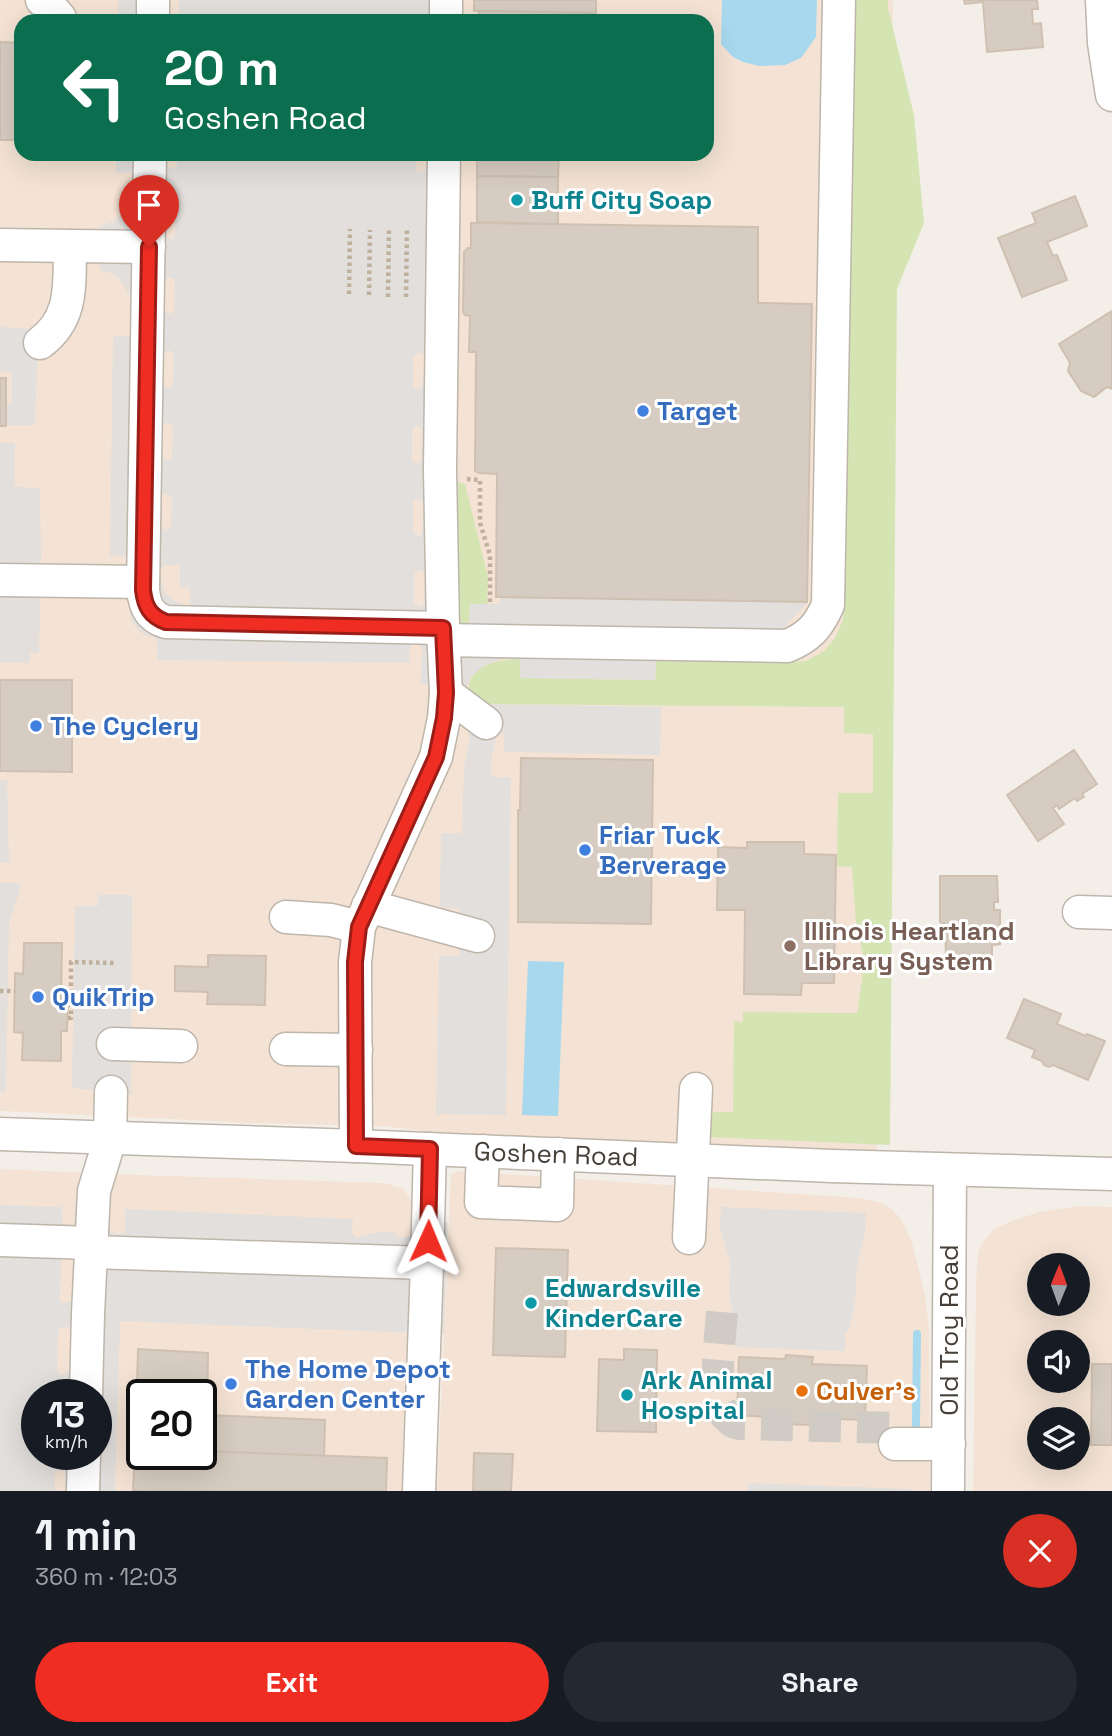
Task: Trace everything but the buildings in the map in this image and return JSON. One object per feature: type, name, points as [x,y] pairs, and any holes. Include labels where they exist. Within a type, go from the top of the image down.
[{"type":"street","points":[[150,161],[143,582],[144,599],[149,612],[166,622],[787,646],[813,631],[828,605],[839,0]]},
{"type":"street","points":[[1102,0],[1104,43],[1112,95]]},
{"type":"street","points":[[356,1146],[355,962],[364,917],[436,757],[445,706],[440,470],[444,161]]},
{"type":"street","points":[[0,245],[149,247]]},
{"type":"street","points":[[40,343],[59,326],[63,315],[69,286],[70,246]]},
{"type":"street","points":[[0,580],[143,582]]},
{"type":"street","points":[[445,706],[486,723]]},
{"type":"street","points":[[1079,912],[1112,913]]},
{"type":"street","points":[[286,918],[331,920],[364,917],[478,936]]},
{"type":"street","points":[[113,1044],[181,1046]]},
{"type":"street","points":[[286,1049],[356,1050]]},
{"type":"street","points":[[689,1238],[696,1089]]},
{"type":"street","points":[[86,1379],[94,1191],[110,1139],[111,1092]]},
{"type":"street","name":"Goshen Road","points":[[0,1134],[1112,1174]]},
{"type":"street","points":[[419,1491],[430,1149]]},
{"type":"street","points":[[483,1151],[481,1202],[557,1205],[558,1154]]},
{"type":"street","name":"Old Troy Road","points":[[948,1491],[950,1170]]},
{"type":"street","points":[[0,1240],[427,1264]]},
{"type":"street","points":[[895,1444],[948,1444]]},
{"type":"street","points":[[83,1491],[84,1470]]},
{"type":"path","points":[[406,297],[407,228]]},
{"type":"path","points":[[349,294],[350,229]]},
{"type":"path","points":[[388,297],[389,229]]},
{"type":"path","points":[[369,295],[370,230]]},
{"type":"path","points":[[68,1018],[71,1018],[71,962],[114,963]]},
{"type":"path","points":[[0,991],[15,991]]},
{"type":"shaded area","points":[[0,0],[893,0],[890,488],[877,1152],[480,1136],[383,1126],[0,1111]]},
{"type":"shaded area","points":[[118,0],[169,0],[169,14],[118,14]]},
{"type":"shaded area","points":[[179,0],[463,0],[463,14],[179,14]]},
{"type":"shaded area","points":[[116,161],[167,161],[167,166],[173,169],[177,166],[177,161],[416,161],[416,170],[422,173],[426,170],[427,161],[461,161],[456,426],[462,625],[468,625],[470,604],[500,604],[501,597],[808,602],[752,662],[657,661],[655,680],[520,678],[520,660],[510,658],[483,666],[471,677],[468,685],[421,684],[422,648],[417,643],[410,646],[409,663],[158,660],[157,639],[143,634],[131,619],[129,598],[126,596],[129,556],[110,555],[113,336],[132,336],[132,298],[119,279],[100,270],[100,226],[112,222],[125,212],[132,202],[136,190],[134,173],[116,173]],"holes":[[[170,202],[176,205],[175,235],[171,239],[165,236],[166,204]],[[168,277],[175,280],[174,311],[170,314],[164,311],[164,281]],[[170,350],[174,355],[173,384],[167,388],[163,383],[163,355]],[[418,352],[424,357],[423,385],[419,390],[413,385],[413,357]],[[170,423],[173,428],[172,457],[168,460],[162,457],[163,424]],[[419,426],[422,431],[419,463],[412,460],[412,430]],[[167,493],[172,498],[171,528],[165,530],[161,527],[163,494]],[[419,499],[424,504],[422,534],[419,536],[413,533],[415,500]],[[164,565],[180,567],[180,586],[190,589],[190,605],[173,600],[166,594],[159,571]],[[419,570],[425,575],[424,603],[420,607],[414,604],[414,575]]]},
{"type":"shaded area","points":[[0,327],[37,329],[43,355],[37,366],[35,425],[6,425],[6,403],[12,403],[12,372],[0,371]]},
{"type":"shaded area","points":[[0,443],[15,443],[15,487],[40,488],[41,562],[44,565],[40,598],[39,653],[30,653],[30,663],[0,663]]},
{"type":"shaded area","points":[[483,704],[661,707],[660,755],[504,752],[504,733],[499,733],[496,737],[491,774],[511,777],[506,1115],[436,1114],[439,956],[459,956],[460,911],[458,908],[440,908],[441,833],[462,833],[464,767],[469,734]]},
{"type":"shaded area","points":[[0,780],[7,780],[9,863],[0,863]]},
{"type":"shaded area","points":[[0,883],[20,883],[9,921],[6,1091],[0,1091]]},
{"type":"shaded area","points":[[98,895],[132,895],[131,1094],[72,1088],[75,906],[98,906]]},
{"type":"shaded area","points":[[0,1169],[385,1183],[404,1189],[412,1202],[413,1210],[404,1491],[0,1491]]},
{"type":"shaded area","points":[[458,1171],[860,1198],[879,1202],[892,1209],[901,1219],[912,1242],[925,1295],[929,1329],[930,1491],[437,1491],[451,1175]]},
{"type":"shaded area","points":[[76,1196],[111,1198],[109,1230],[116,1234],[125,1232],[125,1209],[353,1219],[352,1233],[356,1238],[387,1232],[395,1233],[399,1237],[409,1237],[412,1235],[413,1219],[448,1222],[444,1334],[120,1321],[115,1491],[65,1491],[65,1473],[60,1470],[55,1472],[55,1491],[0,1491],[0,1205],[62,1207],[63,1229],[74,1227]],"holes":[[[72,1256],[73,1297],[66,1303],[60,1302],[61,1258]],[[62,1327],[71,1331],[70,1370],[66,1374],[59,1374],[57,1370],[58,1331]]]},
{"type":"shaded area","points":[[1080,1206],[1112,1207],[1112,1491],[973,1491],[978,1252],[994,1229],[1039,1212]]},
{"type":"shaded area","points":[[721,1207],[866,1213],[865,1234],[857,1265],[855,1302],[849,1330],[845,1334],[845,1351],[736,1347],[737,1326],[729,1297],[730,1262],[720,1228]]},
{"type":"shaded area","points":[[748,1483],[912,1489],[912,1491],[747,1491]]},
{"type":"green space","points":[[853,0],[888,0],[914,115],[924,223],[897,289],[890,1145],[709,1137],[711,1113],[733,1112],[734,1021],[743,1022],[743,1012],[857,1013],[864,958],[856,923],[852,867],[837,866],[838,793],[873,793],[873,734],[844,733],[844,707],[483,704],[470,697],[469,687],[471,678],[483,667],[510,659],[520,660],[520,678],[655,680],[657,661],[806,661],[824,651],[835,638],[843,620],[844,608]]},
{"type":"green space","points":[[457,482],[465,484],[488,577],[487,604],[470,604],[469,622],[464,626],[460,623]]},
{"type":"water","points":[[722,0],[817,0],[816,37],[801,58],[785,65],[759,66],[743,62],[733,57],[721,44]]},
{"type":"water","points":[[528,961],[564,962],[558,1116],[522,1115]]},
{"type":"waterway","points":[[916,1426],[917,1334]]},
{"type":"tunnel","points":[[722,1312],[718,1403],[733,1422],[895,1428]]},
{"type":"place","name":"Buff City Soap","points":[[517,200]]},
{"type":"place","name":"Target","points":[[643,411]]},
{"type":"place","name":"The Cyclery","points":[[36,726]]},
{"type":"place","name":"Friar Tuck Berverage","points":[[585,850]]},
{"type":"place","name":"Illinois Heartland Library System","points":[[790,946]]},
{"type":"place","name":"QuikTrip","points":[[38,997]]},
{"type":"place","name":"Edwardsville KinderCare","points":[[531,1303]]},
{"type":"place","name":"The Home Depot Garden Center","points":[[231,1384]]},
{"type":"place","name":"Culver's","points":[[802,1391]]},
{"type":"place","name":"Ark Animal Hospital","points":[[627,1395]]},
{"type":"route","points":[[149,247],[143,590],[149,612],[166,622],[443,628],[446,693],[436,757],[359,927],[355,962],[356,1146],[430,1149],[428,1241]]}]
